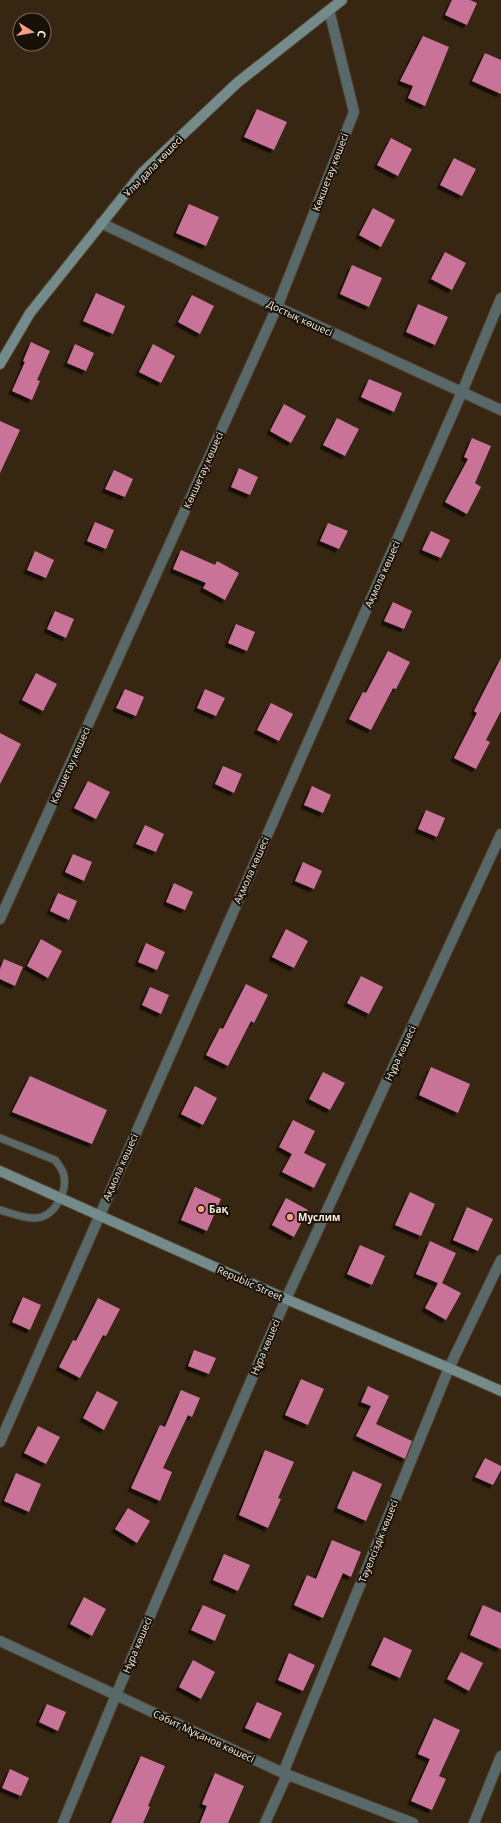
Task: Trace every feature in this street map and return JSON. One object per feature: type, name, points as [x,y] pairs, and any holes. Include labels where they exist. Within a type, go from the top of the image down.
[{"type":"street","name":"Ұлы дала көшесі","points":[[0,364],[30,313],[100,223],[142,174],[237,83],[342,0]]},
{"type":"street","name":"Көкшетау көшесі","points":[[0,919],[277,308],[354,112],[329,10]]},
{"type":"street","name":"Достық көшесі","points":[[100,223],[277,308],[501,410]]},
{"type":"street","name":"Ақмола көшесі","points":[[0,1442],[462,392],[501,298]]},
{"type":"street","name":"Нұра көшесі","points":[[63,1823],[116,1695],[286,1299],[501,834]]},
{"type":"street","name":"Republic Street","points":[[0,1171],[286,1299],[501,1391]]},
{"type":"street","name":"Тәуелсіздік көшесі","points":[[265,1823],[286,1777],[283,1773],[450,1368],[501,1260]]},
{"type":"street","name":"Сәбит Мұқанов көшесі","points":[[0,1641],[283,1773],[413,1823]]},
{"type":"street","points":[[474,1823],[501,1756]]},
{"type":"lane","points":[[0,1138],[56,1160],[64,1178],[62,1198],[47,1214],[38,1218],[28,1218],[0,1210]]},
{"type":"building","points":[[452,0],[470,0],[477,3],[467,25],[445,15]]},
{"type":"building","points":[[423,36],[449,47],[425,106],[408,98],[413,86],[400,81]]},
{"type":"building","points":[[485,53],[501,60],[501,94],[472,81]]},
{"type":"building","points":[[257,109],[287,122],[274,150],[244,137]]},
{"type":"building","points":[[391,138],[412,149],[398,176],[377,165]]},
{"type":"building","points":[[454,158],[476,169],[462,196],[440,185]]},
{"type":"building","points":[[189,204],[219,217],[206,246],[176,233]]},
{"type":"building","points":[[373,208],[395,220],[381,247],[359,235]]},
{"type":"building","points":[[445,252],[466,263],[452,290],[431,279]]},
{"type":"building","points":[[352,265],[382,278],[369,307],[340,294]]},
{"type":"building","points":[[96,293],[125,306],[113,334],[83,321]]},
{"type":"building","points":[[192,295],[214,306],[200,334],[178,322]]},
{"type":"building","points":[[418,304],[448,317],[435,345],[406,332]]},
{"type":"building","points":[[31,342],[50,351],[37,380],[40,381],[32,400],[12,391],[25,362],[23,361]]},
{"type":"building","points":[[75,344],[94,353],[86,371],[67,363]]},
{"type":"building","points":[[153,344],[175,356],[161,383],[139,372]]},
{"type":"building","points":[[369,379],[402,393],[394,412],[361,397]]},
{"type":"building","points":[[284,404],[306,416],[291,443],[270,431]]},
{"type":"building","points":[[337,418],[359,429],[345,456],[323,445]]},
{"type":"building","points":[[0,421],[20,430],[0,473]]},
{"type":"building","points":[[472,438],[491,446],[475,483],[481,487],[467,514],[445,502],[468,459],[464,457]]},
{"type":"building","points":[[239,468],[258,477],[250,495],[231,487]]},
{"type":"building","points":[[114,470],[133,479],[125,497],[105,489]]},
{"type":"building","points":[[95,522],[114,530],[106,549],[87,541]]},
{"type":"building","points":[[328,523],[348,531],[339,549],[320,541]]},
{"type":"building","points":[[431,531],[450,540],[441,558],[422,550]]},
{"type":"building","points":[[181,550],[215,565],[217,561],[239,573],[225,600],[203,588],[206,583],[173,569]]},
{"type":"building","points":[[35,551],[54,560],[46,578],[27,570]]},
{"type":"building","points":[[393,602],[412,611],[404,629],[384,621]]},
{"type":"building","points":[[55,611],[74,619],[66,638],[47,629]]},
{"type":"building","points":[[236,624],[255,632],[247,651],[228,643]]},
{"type":"building","points":[[388,651],[410,662],[396,689],[393,688],[371,730],[349,719],[363,692],[366,693]]},
{"type":"building","points":[[501,658],[501,711],[486,740],[490,742],[476,769],[454,758],[477,713],[474,711]]},
{"type":"building","points":[[36,673],[57,684],[43,711],[22,700]]},
{"type":"building","points":[[125,689],[144,697],[136,716],[116,708]]},
{"type":"building","points":[[205,689],[225,698],[216,716],[197,708]]},
{"type":"building","points":[[271,703],[293,714],[279,741],[257,730]]},
{"type":"building","points":[[0,733],[21,744],[0,784]]},
{"type":"building","points":[[223,766],[242,774],[234,793],[215,784]]},
{"type":"building","points":[[88,781],[110,792],[96,819],[74,808]]},
{"type":"building","points":[[312,786],[331,795],[323,813],[304,805]]},
{"type":"building","points":[[426,810],[445,818],[437,837],[418,829]]},
{"type":"building","points":[[145,825],[164,834],[156,852],[136,844]]},
{"type":"building","points":[[73,854],[92,862],[84,881],[65,872]]},
{"type":"building","points":[[303,862],[322,871],[314,889],[295,881]]},
{"type":"building","points":[[174,883],[193,892],[185,910],[166,902]]},
{"type":"building","points":[[58,893],[77,901],[69,920],[50,911]]},
{"type":"building","points":[[286,929],[308,941],[294,968],[272,957]]},
{"type":"building","points":[[41,939],[62,951],[48,978],[27,966]]},
{"type":"building","points":[[146,943],[165,952],[157,970],[138,962]]},
{"type":"building","points":[[4,959],[23,967],[15,986],[0,979],[0,969]]},
{"type":"building","points":[[361,976],[383,987],[369,1014],[347,1003]]},
{"type":"building","points":[[246,984],[268,995],[254,1023],[251,1021],[228,1066],[206,1055],[220,1028],[223,1029]]},
{"type":"building","points":[[150,987],[169,995],[161,1014],[142,1005]]},
{"type":"building","points":[[431,1067],[470,1084],[458,1113],[419,1095]]},
{"type":"building","points":[[323,1072],[345,1083],[330,1110],[309,1099]]},
{"type":"building","points":[[30,1076],[107,1110],[92,1144],[12,1112]]},
{"type":"building","points":[[195,1086],[217,1098],[203,1125],[181,1114]]},
{"type":"building","points":[[293,1120],[315,1131],[304,1153],[326,1164],[314,1188],[282,1172],[292,1154],[279,1147]]},
{"type":"building","name":"Бақ","points":[[195,1187],[221,1199],[207,1231],[181,1220]]},
{"type":"building","points":[[410,1192],[435,1204],[421,1236],[395,1225]]},
{"type":"building","name":"Муслим","points":[[286,1198],[308,1210],[294,1237],[272,1225]]},
{"type":"building","points":[[467,1207],[493,1219],[478,1251],[453,1240]]},
{"type":"building","points":[[430,1241],[456,1253],[442,1283],[461,1293],[446,1320],[425,1308],[438,1283],[416,1274]]},
{"type":"building","points":[[360,1245],[385,1256],[372,1285],[347,1274]]},
{"type":"building","points":[[23,1297],[41,1305],[30,1330],[12,1322]]},
{"type":"building","points":[[98,1298],[120,1309],[106,1336],[103,1335],[80,1378],[59,1367],[73,1340],[76,1341]]},
{"type":"building","points":[[194,1350],[216,1358],[209,1374],[188,1366]]},
{"type":"building","points":[[301,1379],[324,1389],[308,1425],[285,1415]]},
{"type":"building","points":[[368,1386],[389,1396],[376,1424],[412,1441],[405,1459],[356,1436],[371,1406],[361,1402]]},
{"type":"building","points":[[181,1390],[200,1398],[192,1417],[188,1415],[163,1468],[172,1472],[160,1501],[131,1488],[160,1425],[165,1427]]},
{"type":"building","points":[[97,1391],[118,1402],[104,1430],[83,1418]]},
{"type":"building","points":[[38,1426],[60,1437],[46,1464],[24,1453]]},
{"type":"building","points":[[265,1450],[294,1462],[278,1498],[281,1499],[268,1528],[239,1515]]},
{"type":"building","points":[[485,1458],[501,1466],[501,1470],[493,1485],[475,1477]]},
{"type":"building","points":[[353,1471],[382,1484],[366,1521],[337,1508]]},
{"type":"building","points":[[16,1473],[41,1484],[29,1512],[4,1501]]},
{"type":"building","points":[[128,1508],[150,1521],[137,1543],[115,1529]]},
{"type":"building","points":[[332,1540],[361,1552],[351,1577],[343,1573],[323,1618],[294,1605],[307,1575],[316,1579]]},
{"type":"building","points":[[224,1554],[250,1565],[238,1591],[213,1580]]},
{"type":"building","points":[[84,1597],[106,1609],[92,1636],[70,1624]]},
{"type":"building","points":[[203,1605],[226,1615],[215,1641],[191,1630]]},
{"type":"building","points":[[483,1605],[501,1613],[501,1649],[470,1635]]},
{"type":"building","points":[[384,1637],[412,1650],[400,1678],[371,1665]]},
{"type":"building","points":[[461,1652],[483,1663],[469,1691],[447,1679]]},
{"type":"building","points":[[289,1653],[315,1665],[303,1691],[278,1680]]},
{"type":"building","points":[[193,1660],[215,1672],[201,1699],[179,1687]]},
{"type":"building","points":[[257,1702],[282,1713],[270,1739],[245,1728]]},
{"type":"building","points":[[47,1704],[66,1712],[58,1731],[39,1722]]},
{"type":"building","points":[[434,1718],[460,1730],[439,1776],[446,1779],[432,1810],[411,1801],[430,1759],[418,1754]]},
{"type":"building","points":[[141,1756],[165,1766],[148,1806],[150,1807],[143,1823],[111,1823]]},
{"type":"building","points":[[10,1769],[29,1778],[21,1796],[2,1788]]},
{"type":"building","points":[[215,1773],[244,1786],[228,1823],[200,1823],[207,1806],[202,1804]]},
{"type":"place","name":"Бақ","points":[[201,1209]]},
{"type":"place","name":"Муслим","points":[[290,1217]]}]
